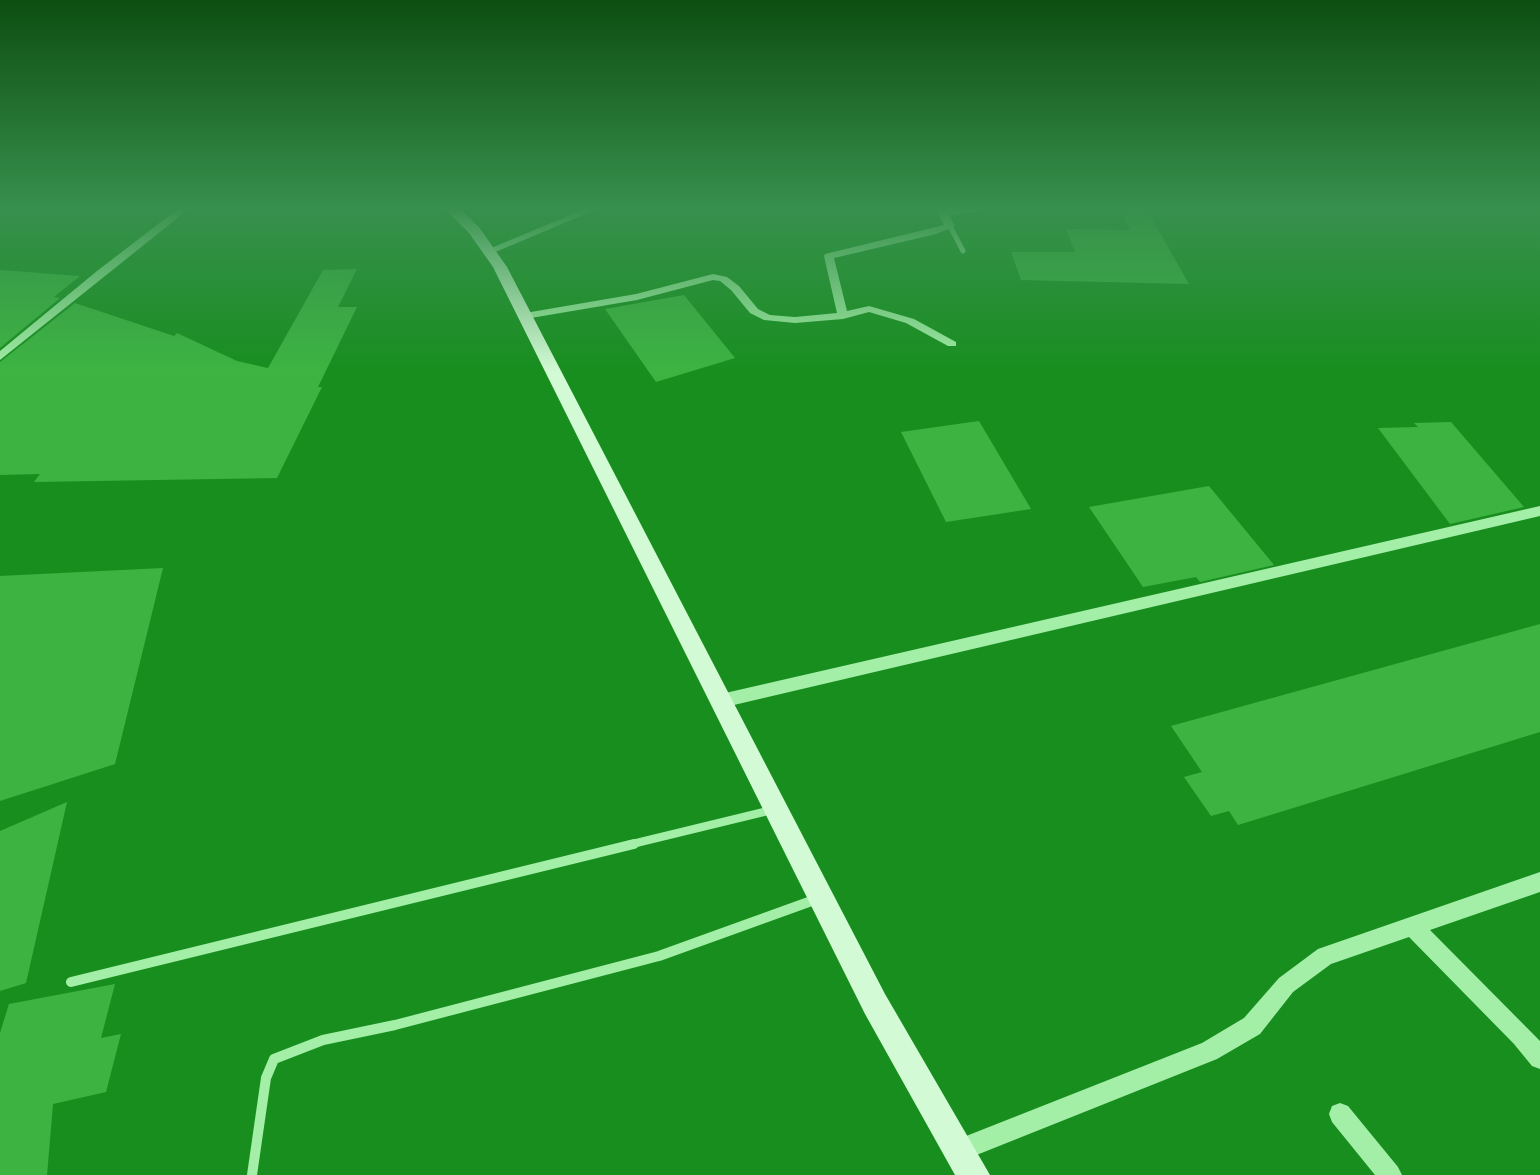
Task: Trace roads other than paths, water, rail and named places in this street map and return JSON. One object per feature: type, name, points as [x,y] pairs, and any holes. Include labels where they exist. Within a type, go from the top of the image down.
[{"type":"street","points":[[0,357],[114,263]]},
{"type":"street","points":[[497,263],[875,1004],[973,1175]]},
{"type":"street","points":[[831,263],[843,316]]},
{"type":"street","points":[[525,316],[637,297],[712,277],[723,279],[735,288],[754,311],[768,318],[795,320],[843,316],[869,309],[887,312],[910,321],[952,344]]},
{"type":"street","points":[[721,701],[1540,511]]},
{"type":"street","points":[[958,1149],[1209,1051],[1252,1026],[1286,985],[1325,956],[1540,882]]},
{"type":"street","points":[[1411,925],[1522,1036],[1540,1058]]},
{"type":"street","points":[[1340,1114],[1390,1175]]},
{"type":"lane","points":[[71,982],[507,877],[776,809]]},
{"type":"lane","points":[[252,1175],[266,1078],[274,1059],[323,1040],[395,1025],[659,956],[821,897]]}]
